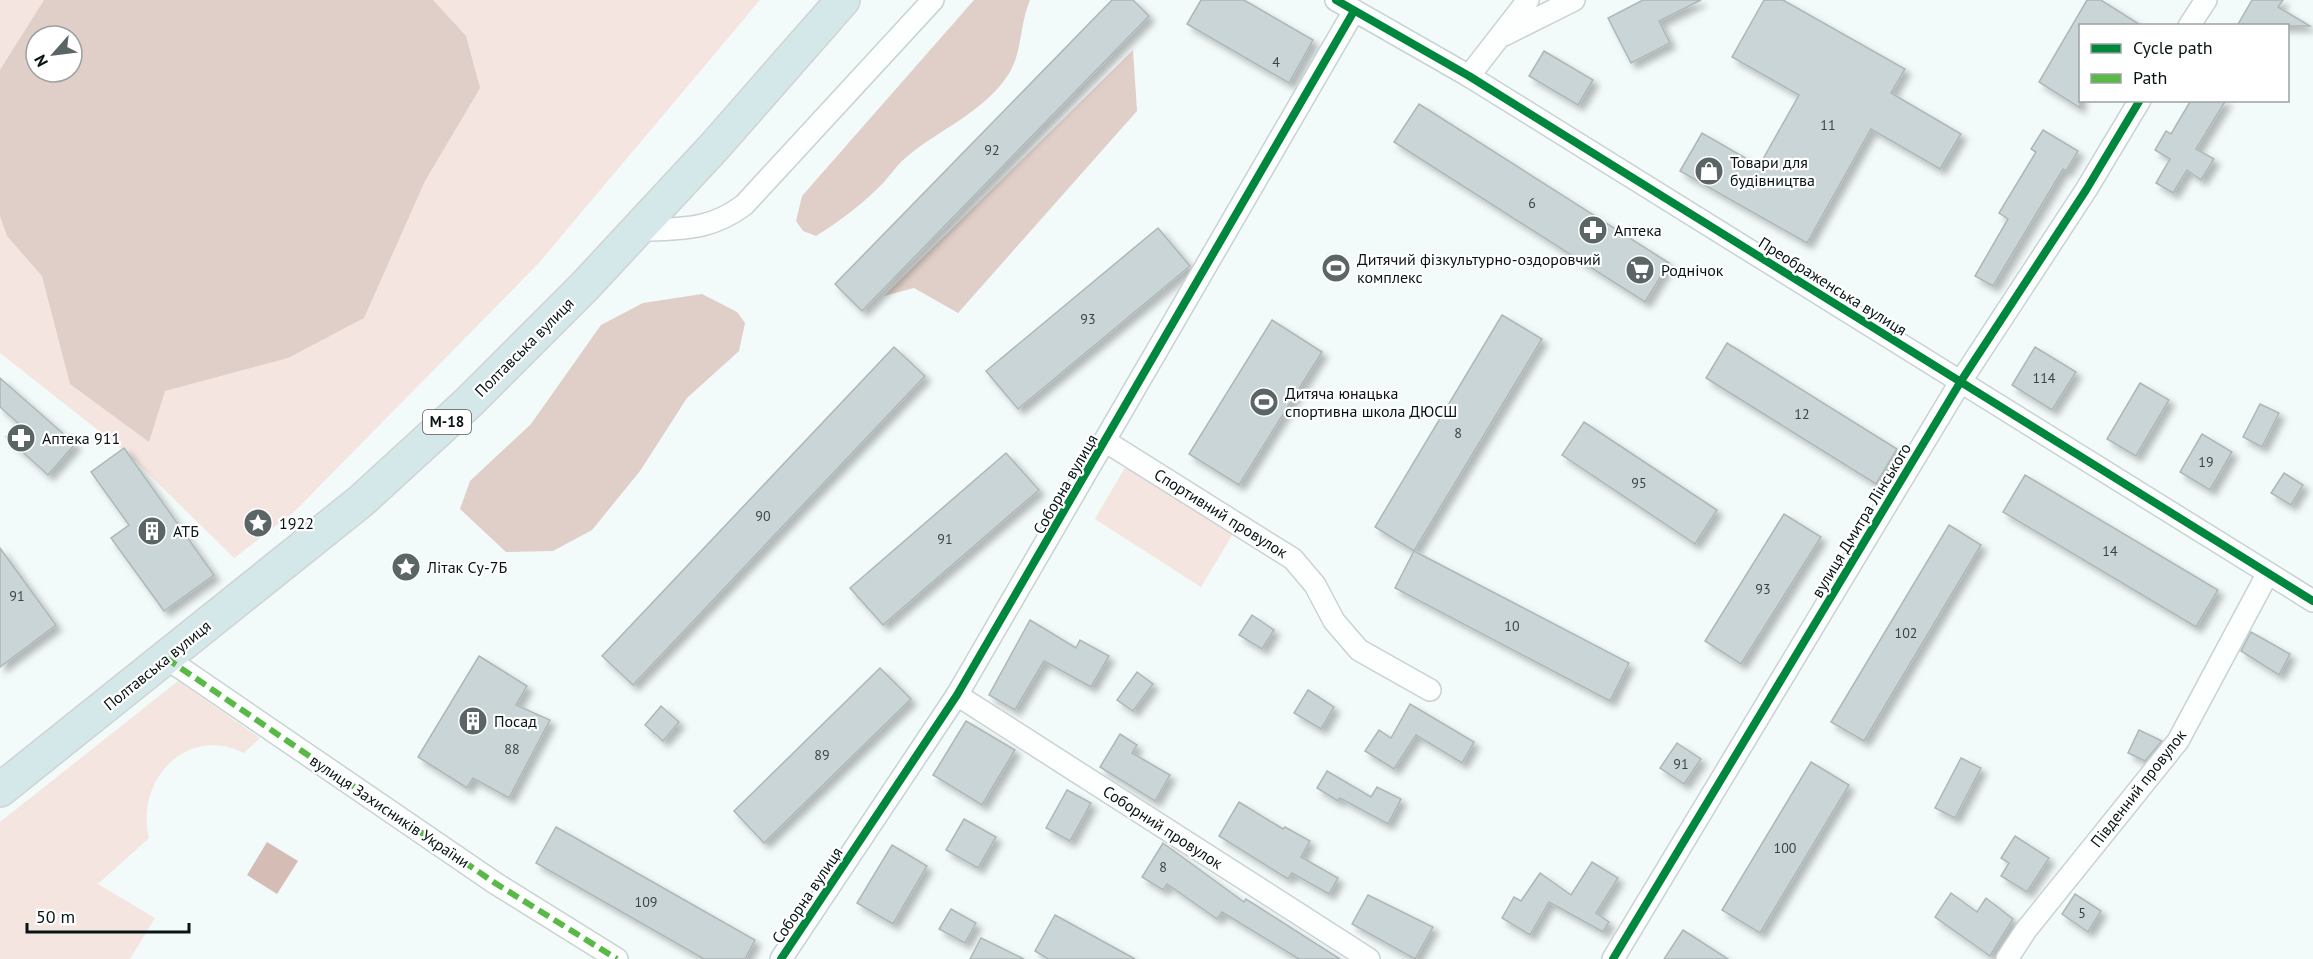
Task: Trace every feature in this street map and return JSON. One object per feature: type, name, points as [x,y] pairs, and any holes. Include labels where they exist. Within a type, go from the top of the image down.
[{"type":"highway","name":"Полтавська вулиця","points":[[0,790],[361,501],[468,403],[585,286],[715,146],[843,0]]},
{"type":"street","points":[[636,231],[711,225],[744,205],[933,0]]},
{"type":"street","points":[[1469,76],[1528,0]]},
{"type":"street","points":[[1498,38],[1574,0]]},
{"type":"street","points":[[2190,24],[2206,0]]},
{"type":"street","name":"Преображенська вулиця","points":[[1345,5],[1469,76],[2313,601]]},
{"type":"street","name":"Соборна вулиця","points":[[781,959],[957,695],[1105,441],[1345,5]]},
{"type":"street","name":"вулиця Дмитра Лінського","points":[[1613,959],[1960,381],[2086,190],[2139,102]]},
{"type":"street","name":"Спортивний провулок","points":[[1105,441],[1293,559],[1315,585],[1334,621],[1359,650],[1430,690]]},
{"type":"street","name":"Південний провулок","points":[[2007,959],[2026,930],[2178,741],[2268,573]]},
{"type":"street","name":"вулиця Захисників України","points":[[166,658],[495,884],[617,959]]},
{"type":"street","name":"Соборний провулок","points":[[957,695],[1369,959]]},
{"type":"shaded area","points":[[0,0],[760,0],[538,264],[294,512],[234,558],[127,453],[0,353]]},
{"type":"shaded area","points":[[44,0],[433,0],[466,36],[480,88],[425,181],[364,318],[288,358],[165,391],[149,442],[70,384],[42,276],[7,236],[0,216],[0,70],[24,32],[24,84],[84,84],[84,24],[29,24]]},
{"type":"shaded area","points":[[974,0],[1030,0],[1015,60],[1006,78],[970,113],[902,161],[877,189],[843,218],[816,236],[803,231],[796,221],[802,196]]},
{"type":"shaded area","points":[[1133,50],[1137,111],[958,313],[914,288],[884,296]]},
{"type":"shaded area","points":[[702,294],[737,312],[745,323],[739,351],[687,398],[640,471],[592,530],[553,551],[506,552],[460,509],[470,481],[531,424],[601,325],[643,303]]},
{"type":"shaded area","points":[[1127,464],[1236,529],[1201,587],[1095,519]]},
{"type":"shaded area","points":[[178,681],[260,738],[244,753],[223,746],[203,746],[185,752],[170,763],[158,778],[150,797],[147,817],[149,838],[98,884],[155,918],[130,959],[0,959],[0,822]]},
{"type":"shaded area","points":[[267,842],[298,861],[277,894],[247,875]]},
{"type":"building","points":[[1112,0],[1133,0],[1149,16],[862,311],[835,284]]},
{"type":"building","points":[[1201,0],[1244,0],[1313,40],[1289,83],[1187,24]]},
{"type":"building","points":[[1643,0],[1701,0],[1659,21],[1670,43],[1631,63],[1608,18]]},
{"type":"building","points":[[1764,0],[1783,0],[1905,69],[1891,93],[1961,134],[1940,169],[1871,129],[1807,243],[1680,171],[1702,133],[1759,166],[1799,95],[1732,57]]},
{"type":"building","points":[[2087,0],[2101,0],[2139,24],[2079,24],[2080,108],[2039,82]]},
{"type":"building","points":[[2252,0],[2283,0],[2278,7],[2310,26],[2289,26],[2289,24],[2238,24]]},
{"type":"building","points":[[1544,51],[1593,80],[1578,105],[1529,76]]},
{"type":"building","points":[[2190,102],[2225,102],[2196,149],[2214,159],[2201,180],[2187,170],[2173,193],[2156,183],[2170,159],[2155,150],[2166,131],[2171,134]]},
{"type":"building","points":[[1419,104],[1669,263],[1645,302],[1394,142]]},
{"type":"building","points":[[2043,130],[2078,151],[2066,171],[2063,169],[1993,286],[1975,276],[2008,219],[1999,213],[2036,152],[2031,149]]},
{"type":"building","points":[[1158,228],[1190,266],[1018,409],[986,371]]},
{"type":"building","points":[[1502,315],[1542,339],[1414,551],[1375,527]]},
{"type":"building","points":[[1272,320],[1322,352],[1239,485],[1189,454]]},
{"type":"building","points":[[1727,343],[1897,449],[1876,484],[1706,378]]},
{"type":"building","points":[[894,347],[925,376],[633,685],[602,656]]},
{"type":"building","points":[[2035,347],[2076,372],[2052,410],[2012,385]]},
{"type":"building","points":[[0,378],[75,444],[48,475],[6,437],[18,423],[0,407]]},
{"type":"building","points":[[2140,383],[2169,400],[2136,456],[2107,439]]},
{"type":"building","points":[[2260,404],[2279,413],[2262,447],[2243,437]]},
{"type":"building","points":[[1584,422],[1717,510],[1695,544],[1562,455]]},
{"type":"building","points":[[2202,434],[2232,452],[2210,490],[2180,472]]},
{"type":"building","name":"АТБ","points":[[124,448],[214,575],[164,611],[111,538],[129,525],[91,472]]},
{"type":"building","points":[[1006,453],[1039,490],[883,625],[850,588]]},
{"type":"building","points":[[2284,473],[2303,485],[2291,505],[2271,493]]},
{"type":"building","points":[[2025,475],[2218,590],[2196,627],[2003,512]]},
{"type":"building","points":[[1784,514],[1821,537],[1741,664],[1705,641]]},
{"type":"building","points":[[1949,525],[1981,545],[1864,741],[1831,722]]},
{"type":"building","points":[[0,548],[56,625],[0,667]]},
{"type":"building","points":[[1414,551],[1629,663],[1610,701],[1395,588]]},
{"type":"building","points":[[1252,615],[1274,630],[1262,649],[1239,635]]},
{"type":"building","points":[[1030,620],[1076,648],[1080,640],[1109,656],[1091,687],[1044,661],[1015,710],[989,695]]},
{"type":"building","points":[[2251,632],[2290,654],[2279,675],[2241,651]]},
{"type":"building","name":"Посад","points":[[479,656],[527,686],[516,705],[550,720],[509,798],[473,778],[467,788],[418,757]]},
{"type":"building","points":[[880,668],[911,699],[764,843],[734,811]]},
{"type":"building","points":[[1137,672],[1153,684],[1133,711],[1117,700]]},
{"type":"building","points":[[1308,690],[1334,707],[1321,729],[1294,713]]},
{"type":"building","points":[[1410,704],[1474,742],[1462,763],[1416,735],[1394,769],[1365,751],[1379,730],[1391,738]]},
{"type":"building","points":[[661,706],[679,722],[663,741],[645,725]]},
{"type":"building","points":[[966,721],[1015,750],[982,805],[933,775]]},
{"type":"building","points":[[2139,730],[2162,741],[2145,761],[2128,753]]},
{"type":"building","points":[[1120,734],[1137,745],[1132,753],[1170,775],[1155,801],[1100,767]]},
{"type":"building","points":[[1677,743],[1701,759],[1684,784],[1660,768]]},
{"type":"building","points":[[1961,758],[1981,768],[1955,818],[1935,808]]},
{"type":"building","points":[[1811,762],[1849,785],[1760,933],[1722,910]]},
{"type":"building","points":[[1327,771],[1371,797],[1377,787],[1401,799],[1388,824],[1340,798],[1338,801],[1317,788]]},
{"type":"building","points":[[1067,790],[1091,803],[1070,841],[1046,828]]},
{"type":"building","points":[[1239,802],[1283,829],[1285,827],[1310,841],[1301,857],[1338,878],[1329,894],[1292,873],[1288,879],[1219,836]]},
{"type":"building","points":[[964,819],[996,837],[978,868],[946,850]]},
{"type":"building","points":[[556,827],[755,940],[745,959],[704,959],[536,863]]},
{"type":"building","points":[[2015,836],[2049,858],[2027,892],[2001,876],[2009,863],[2001,858]]},
{"type":"building","points":[[1163,843],[1244,902],[1246,899],[1340,959],[1299,959],[1222,912],[1217,919],[1167,884],[1163,890],[1142,877]]},
{"type":"building","points":[[892,845],[927,866],[893,924],[857,903]]},
{"type":"building","points":[[1592,862],[1618,878],[1596,913],[1609,922],[1603,932],[1549,902],[1530,935],[1502,918],[1514,897],[1521,901],[1540,873],[1571,895]]},
{"type":"building","points":[[1951,893],[1977,912],[1986,898],[2013,919],[1990,956],[1935,917]]},
{"type":"building","points":[[2075,894],[2101,911],[2088,932],[2062,914]]},
{"type":"building","points":[[1368,895],[1433,927],[1415,959],[1352,924]]},
{"type":"building","points":[[951,909],[976,923],[965,943],[939,929]]},
{"type":"building","points":[[1055,915],[1135,959],[1048,959],[1035,951]]},
{"type":"building","points":[[1683,930],[1728,959],[1664,959]]},
{"type":"building","points":[[981,938],[1024,959],[970,959]]},
{"type":"marked path","points":[[166,658],[495,883],[617,959]]},
{"type":"cycle path","points":[[1336,0],[1469,76],[2313,601]]},
{"type":"cycle path","points":[[781,959],[957,695],[1354,11]]},
{"type":"cycle path","points":[[1613,959],[1961,381],[2086,190],[2139,102]]},
{"type":"place","name":"Товари для будівництва","points":[[1709,171]]},
{"type":"place","name":"Аптека","points":[[1593,230]]},
{"type":"place","name":"Дитячий фізкультурно-оздоровчий комплекс","points":[[1336,268]]},
{"type":"place","name":"Роднічок","points":[[1640,270]]},
{"type":"place","name":"Дитяча юнацька спортивна школа ДЮСШ","points":[[1264,402]]},
{"type":"place","name":"Аптека 911","points":[[21,438]]},
{"type":"place","name":"1922","points":[[258,523]]},
{"type":"place","name":"АТБ","points":[[152,531]]},
{"type":"place","name":"Літак Су-7Б","points":[[406,567]]},
{"type":"place","name":"Посад","points":[[473,721]]}]
